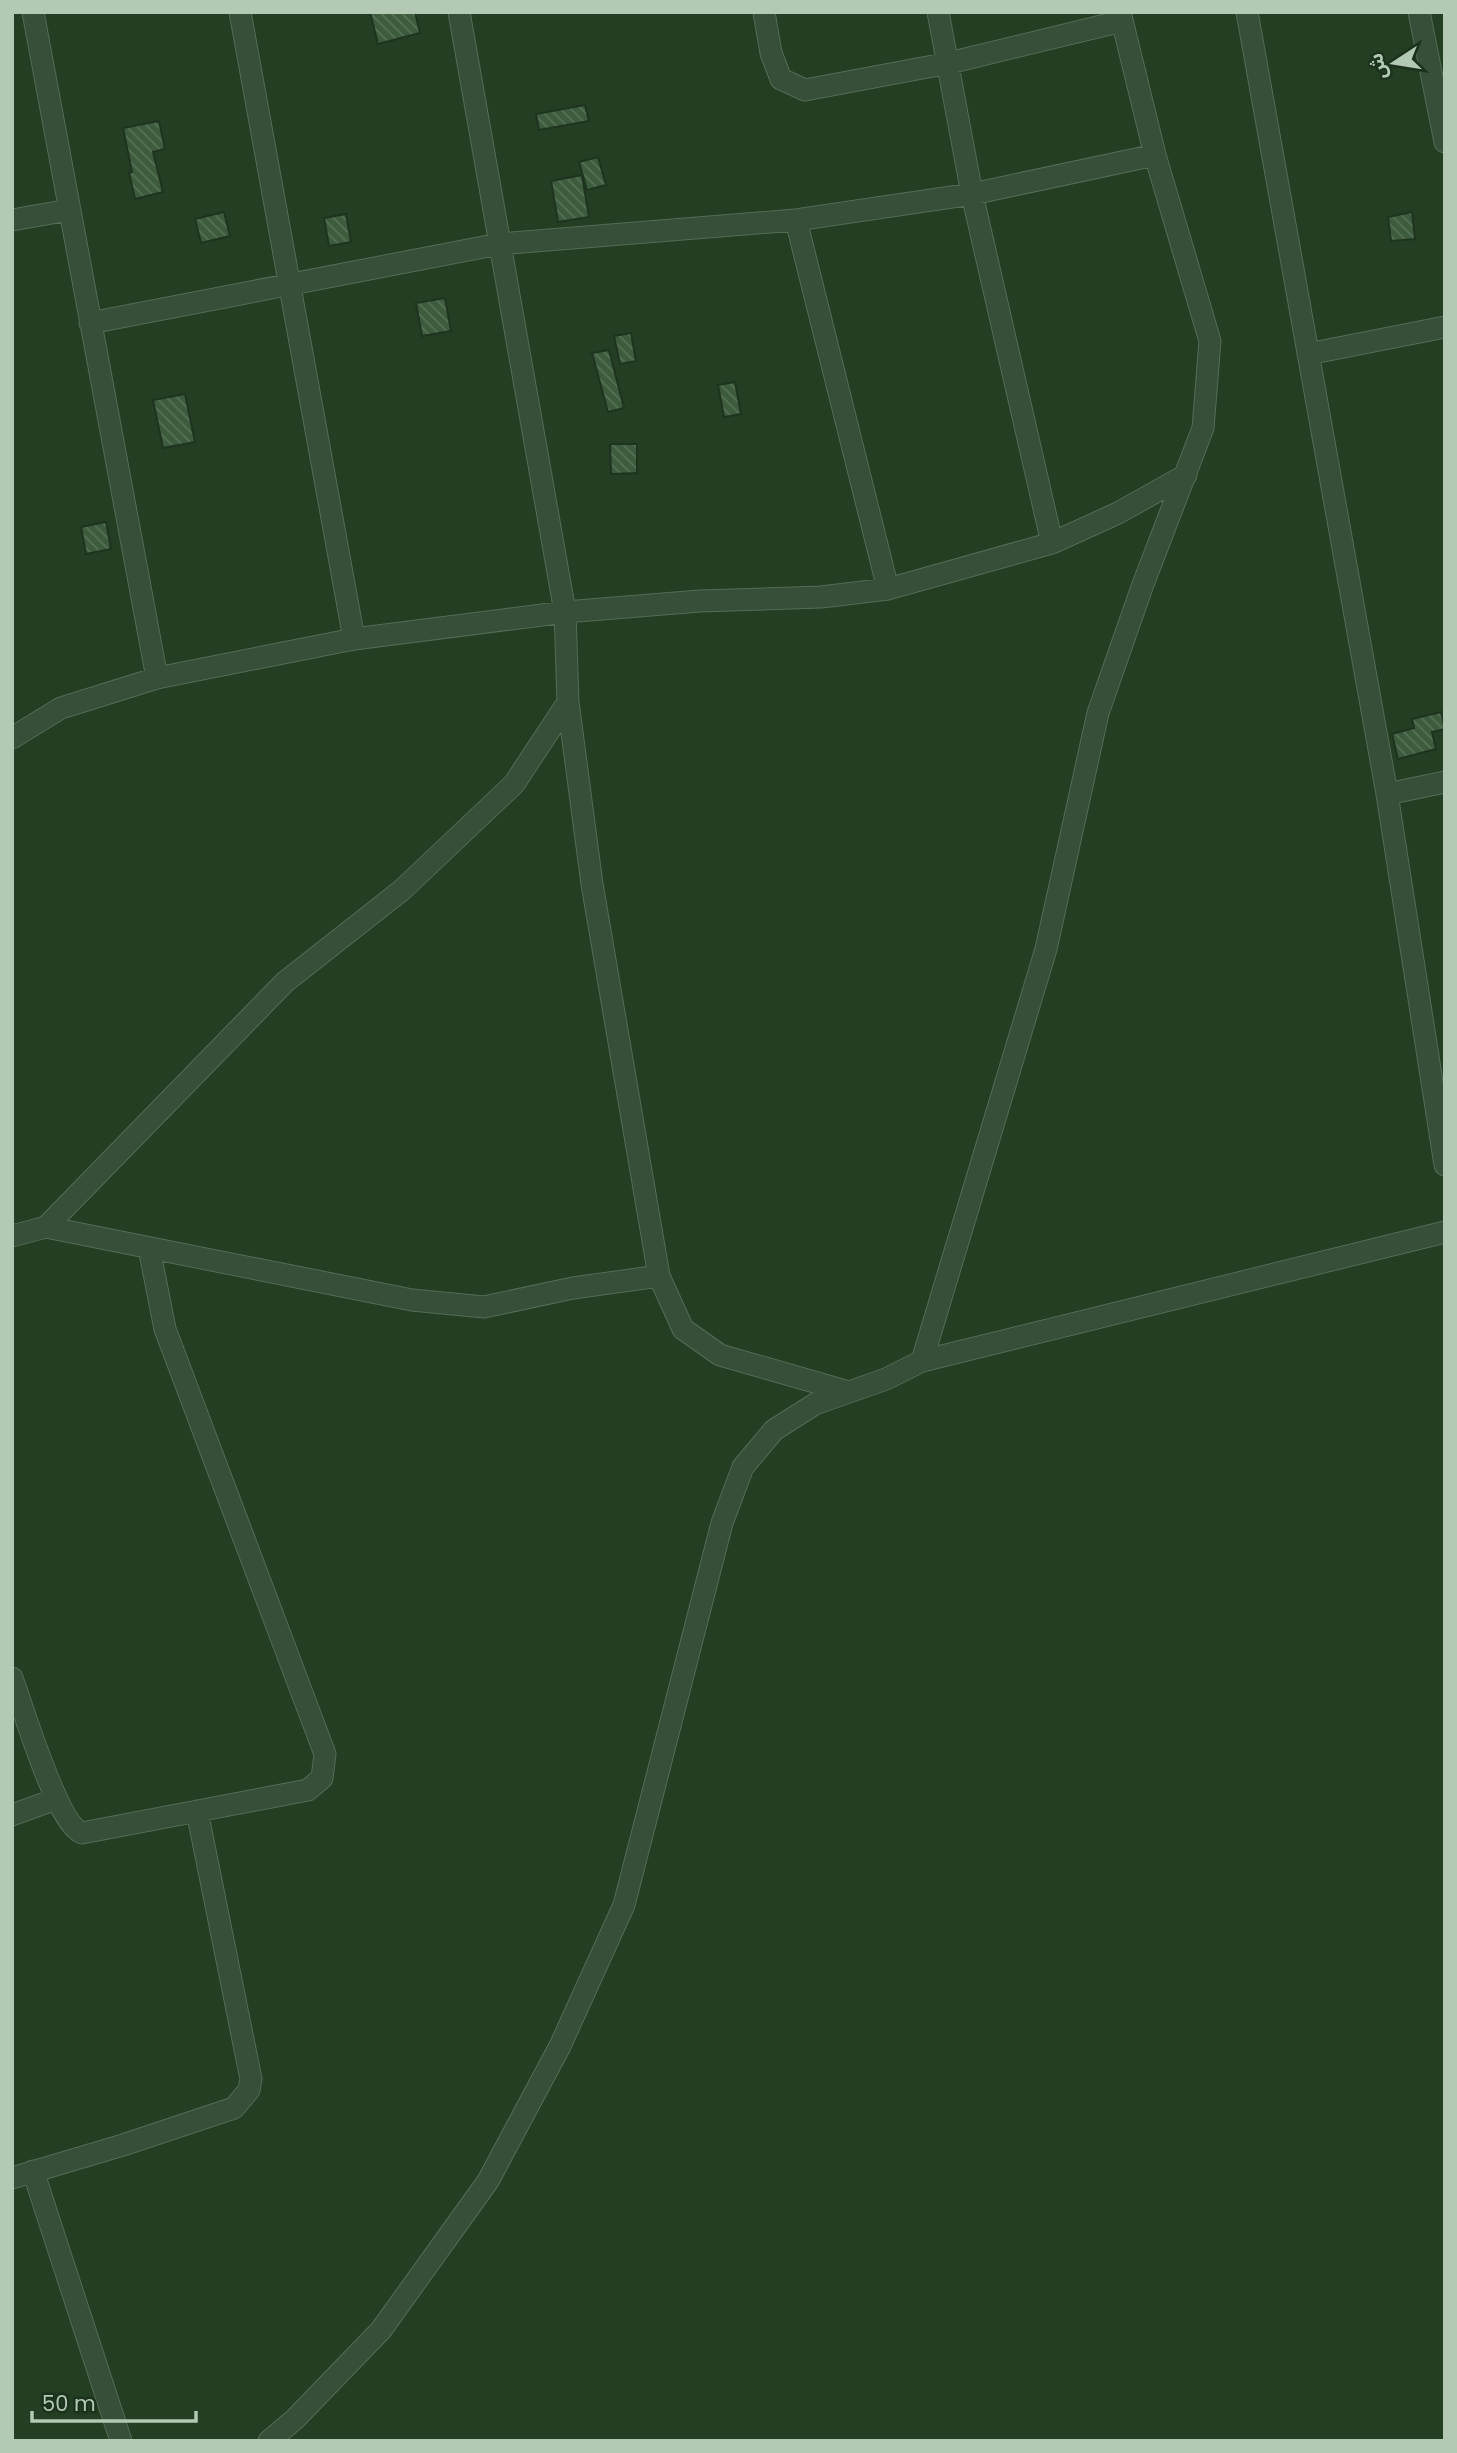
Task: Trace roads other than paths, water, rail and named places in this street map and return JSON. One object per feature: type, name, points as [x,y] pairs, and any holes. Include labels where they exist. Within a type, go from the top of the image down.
[{"type":"street","points":[[33,12],[157,678]]},
{"type":"street","points":[[240,12],[354,639]]},
{"type":"street","points":[[459,12],[565,612],[568,702],[592,884],[659,1276],[683,1329],[720,1355],[849,1392]]},
{"type":"street","points":[[764,12],[771,53],[781,79],[805,90],[949,63],[1121,17],[1155,155],[1210,341],[1203,428],[1142,587],[1098,713],[1045,949],[922,1360]]},
{"type":"street","points":[[938,12],[972,194],[1052,543]]},
{"type":"street","points":[[1247,12],[1387,794],[1445,1165]]},
{"type":"street","points":[[1419,12],[1445,142]]},
{"type":"street","points":[[90,323],[499,244],[796,220],[972,194],[1155,155]]},
{"type":"street","points":[[12,220],[69,210]]},
{"type":"street","points":[[796,220],[888,589]]},
{"type":"street","points":[[1308,354],[1445,327]]},
{"type":"street","points":[[12,738],[61,708],[157,678],[354,639],[565,612],[700,601],[821,597],[888,589],[1052,543],[1118,513],[1186,475]]},
{"type":"street","points":[[46,1227],[285,982],[402,890],[514,784],[568,702]]},
{"type":"street","points":[[1387,794],[1445,782]]},
{"type":"street","points":[[12,1236],[46,1227],[412,1300],[484,1307],[573,1288],[659,1276]]},
{"type":"street","points":[[269,2441],[295,2419],[381,2330],[488,2181],[560,2046],[624,1905],[722,1523],[743,1467],[774,1430],[815,1404],[886,1379],[922,1360],[1445,1232]]},
{"type":"street","points":[[12,1678],[55,1799],[71,1826],[82,1833],[308,1790],[322,1778],[325,1754],[165,1329],[149,1248]]},
{"type":"street","points":[[12,1815],[55,1799]]},
{"type":"street","points":[[12,2178],[224,2112],[234,2108],[249,2090],[251,2079],[197,1811]]},
{"type":"street","points":[[33,2171],[121,2441]]}]
